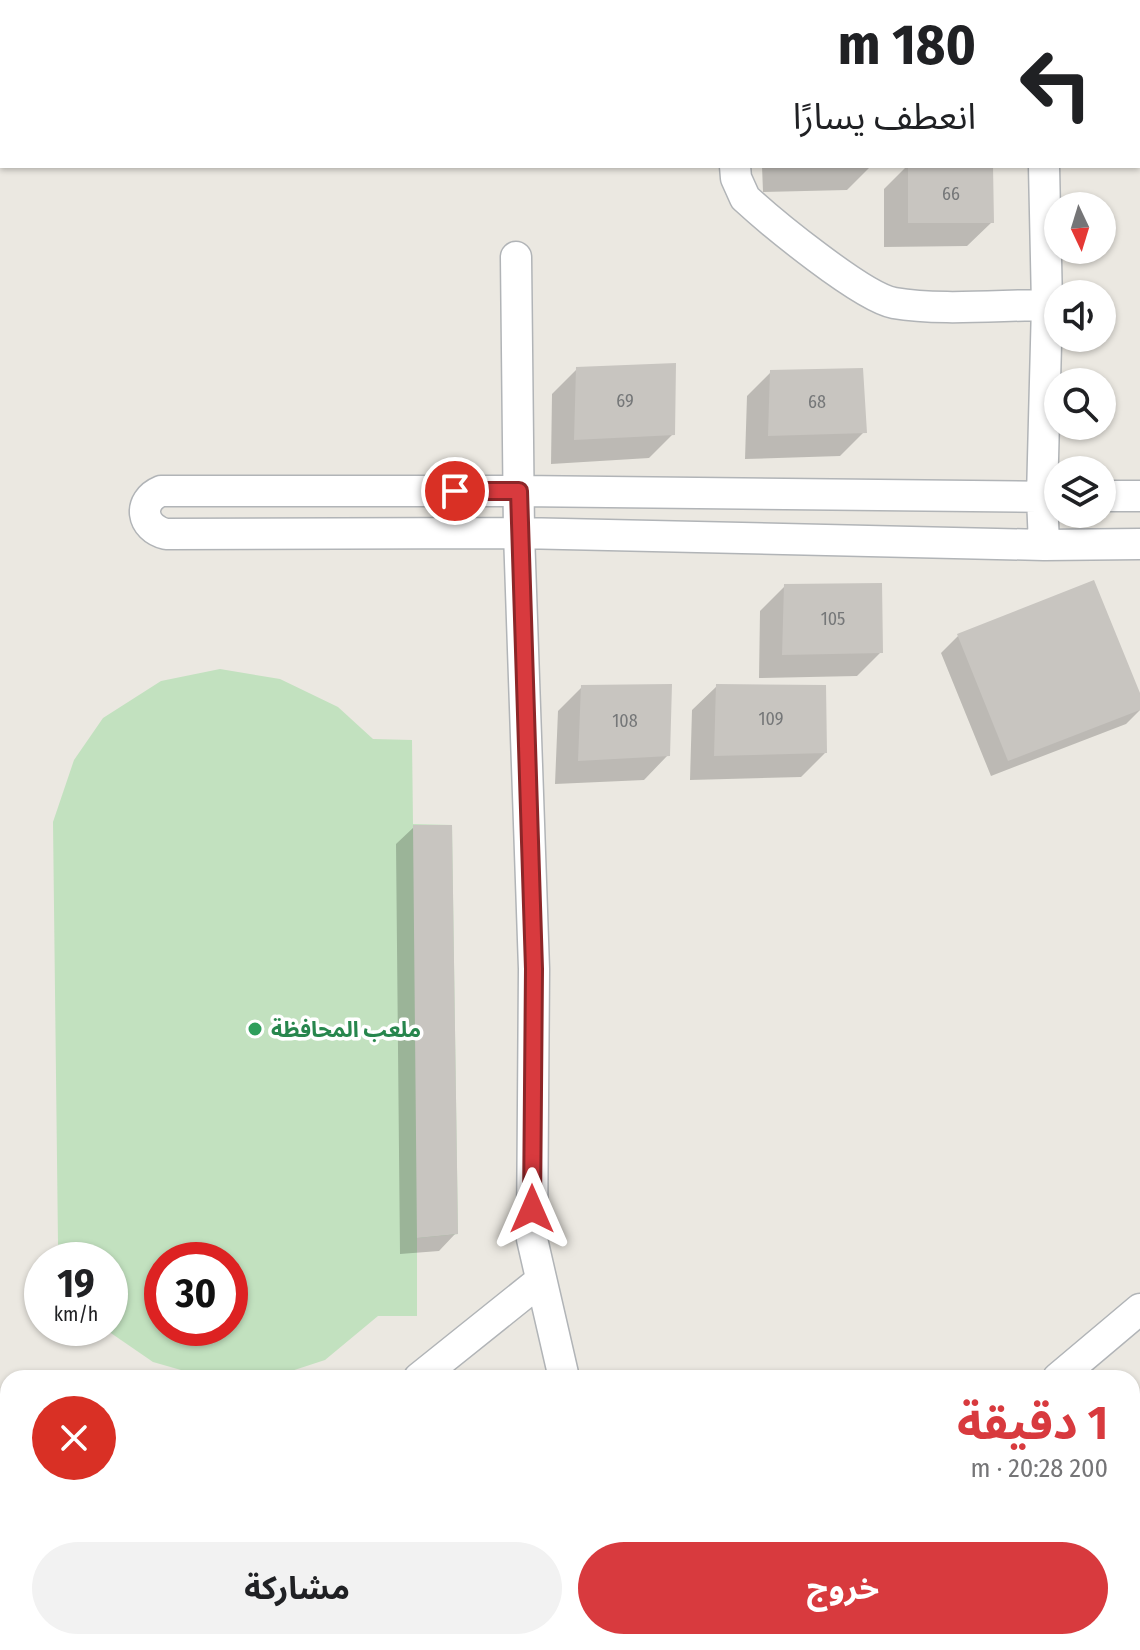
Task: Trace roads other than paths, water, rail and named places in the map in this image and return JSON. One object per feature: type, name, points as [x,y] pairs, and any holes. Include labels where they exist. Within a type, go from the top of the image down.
[{"type":"street","points":[[735,168],[745,198],[863,290],[891,303],[925,306],[1044,305]]},
{"type":"street","points":[[1044,168],[1046,280]]},
{"type":"street","points":[[516,257],[519,533],[534,969],[532,1239],[562,1370]]},
{"type":"street","points":[[1048,352],[1049,456]]},
{"type":"street","points":[[1044,497],[519,491],[161,491],[147,501],[144,510],[150,527],[166,534],[519,533],[1044,545],[1140,544]]},
{"type":"street","points":[[1116,496],[1140,496]]},
{"type":"street","points":[[1044,545],[1046,528]]},
{"type":"street","points":[[429,1370],[540,1281]]},
{"type":"street","points":[[1068,1370],[1140,1309]]},
{"type":"place","name":"ملعب المحافظة","points":[[255,1029]]}]
